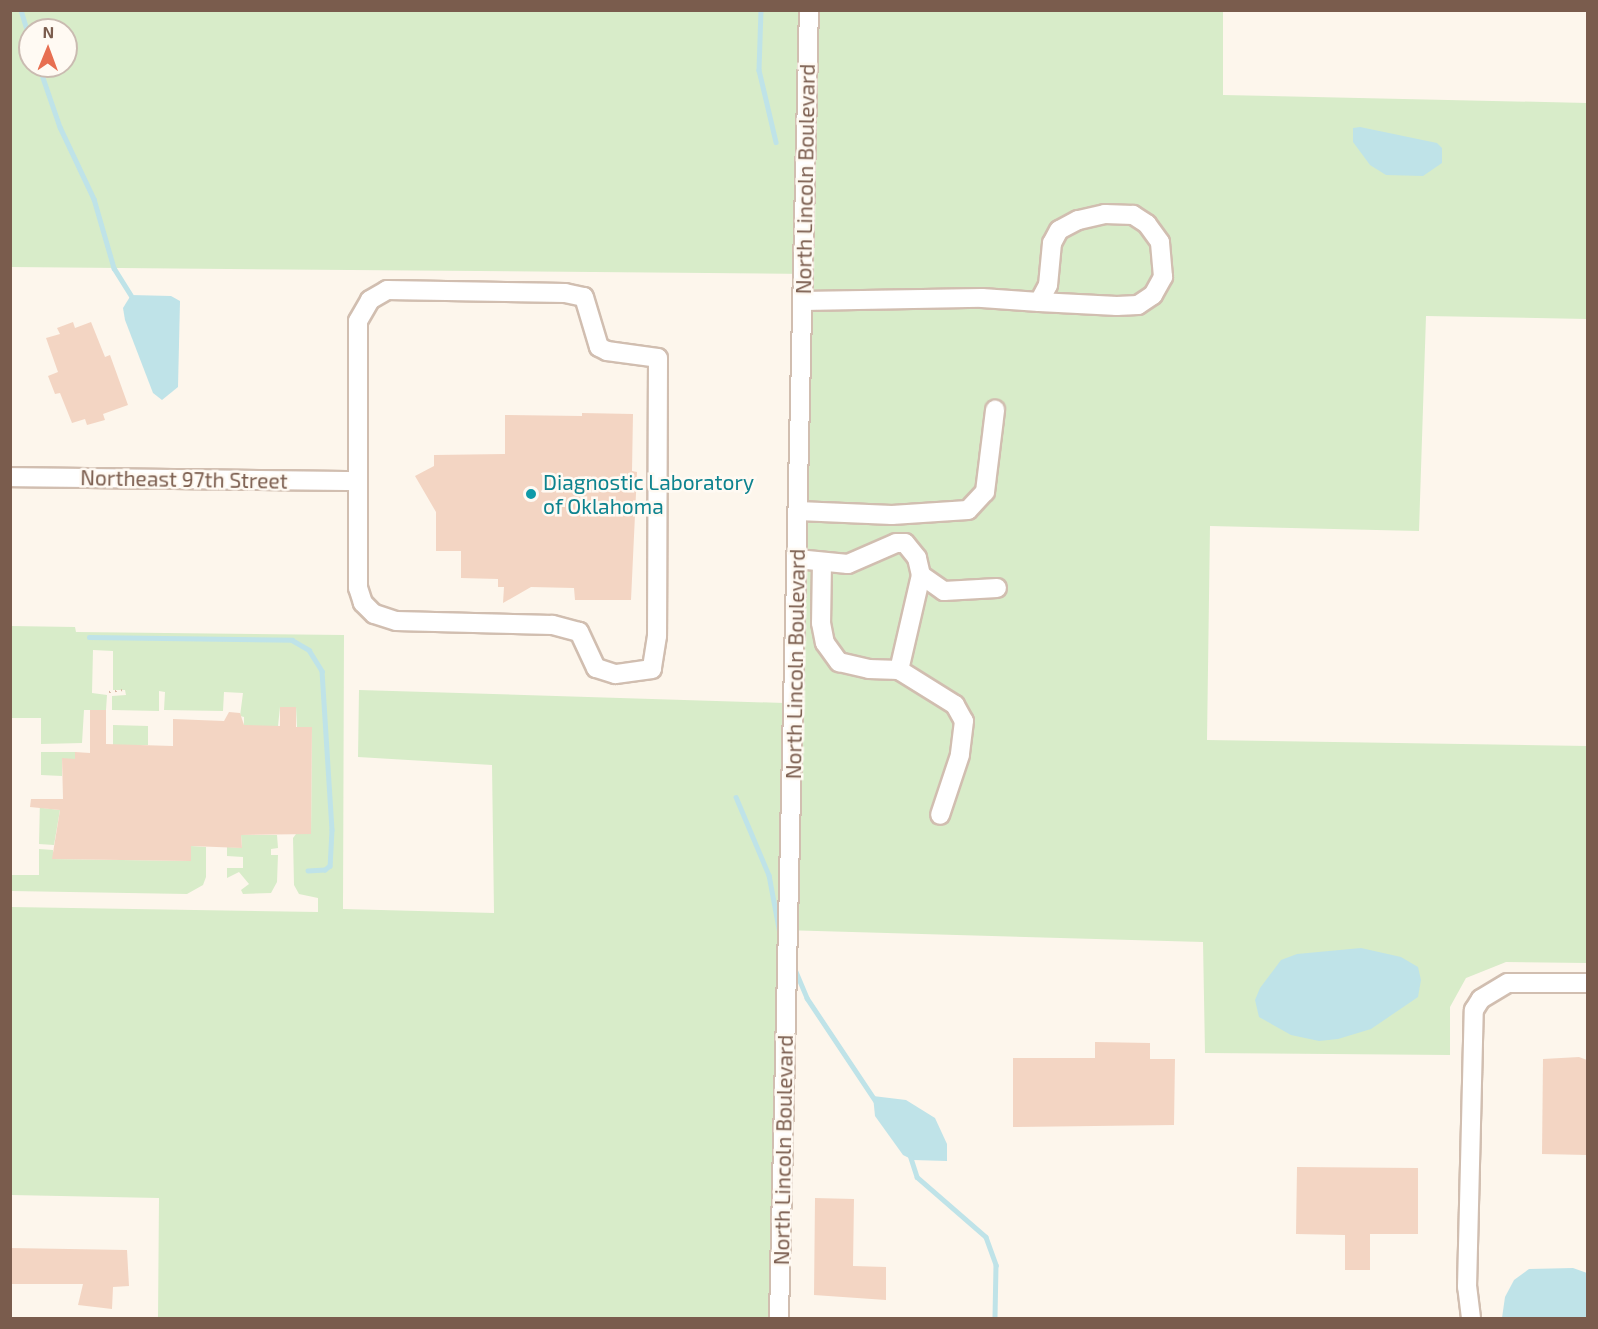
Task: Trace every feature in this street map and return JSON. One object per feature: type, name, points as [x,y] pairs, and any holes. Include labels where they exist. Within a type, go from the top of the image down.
[{"type":"street","name":"North Lincoln Boulevard","points":[[779,1318],[809,10]]},
{"type":"street","points":[[802,301],[982,298],[1039,302],[1138,305],[1153,295],[1162,277],[1160,242],[1147,224],[1133,215],[1105,214],[1078,220],[1059,230],[1052,243],[1048,285],[1039,302]]},
{"type":"street","points":[[387,290],[565,293],[584,297],[599,347],[607,351],[657,358],[657,636],[651,669],[615,674],[596,668],[579,632],[552,625],[396,621],[374,614],[363,603],[358,588],[358,481],[358,321],[370,300],[387,290]]},
{"type":"street","points":[[798,511],[892,516],[968,510],[985,492],[995,410]]},
{"type":"street","name":"Northeast 97th Street","points":[[10,477],[358,481]]},
{"type":"street","points":[[797,559],[848,564],[885,547],[905,543],[917,558],[921,575],[899,670]]},
{"type":"street","points":[[822,562],[825,643],[839,662],[869,669],[899,670],[954,705],[964,721],[960,755],[940,815]]},
{"type":"street","points":[[921,575],[944,591],[997,588]]},
{"type":"street","points":[[1471,1318],[1467,1287],[1474,1010],[1481,999],[1508,983],[1587,982]]},
{"type":"path","points":[[109,692],[123,690]]},
{"type":"green space","points":[[11,11],[1223,11],[1223,95],[1587,103],[1587,319],[1426,316],[1419,531],[1210,526],[1207,740],[1587,746],[1587,963],[1506,962],[1466,978],[1450,1007],[1450,1055],[1205,1053],[1203,942],[782,930],[772,1318],[158,1318],[159,1198],[11,1195],[11,907],[318,912],[318,898],[299,894],[294,885],[293,838],[296,834],[311,834],[312,727],[297,727],[296,707],[280,707],[278,726],[244,738],[244,717],[240,716],[243,693],[224,692],[223,711],[164,710],[165,692],[159,691],[159,711],[112,710],[112,696],[126,695],[125,690],[113,690],[113,651],[93,650],[92,693],[107,695],[106,710],[84,710],[82,743],[41,744],[41,718],[11,718],[11,626],[75,627],[76,632],[344,635],[343,909],[494,913],[492,765],[358,757],[359,690],[784,703],[810,274],[11,267]]},
{"type":"green space","points":[[113,725],[148,726],[148,745],[113,745]]},
{"type":"green space","points":[[41,752],[75,752],[75,759],[62,759],[62,776],[41,775]]},
{"type":"green space","points":[[40,799],[43,808],[60,810],[54,845],[39,844]]},
{"type":"green space","points":[[241,835],[277,835],[278,848],[271,849],[271,855],[278,855],[277,882],[271,893],[243,894],[241,890],[249,884],[239,872],[227,878],[227,868],[243,868],[243,857],[227,856],[227,847],[242,848]]},
{"type":"green space","points":[[191,846],[206,847],[206,877],[203,885],[187,894],[11,891],[11,875],[39,875],[39,849],[53,850],[53,859],[190,861]]},
{"type":"water","points":[[1360,127],[1437,143],[1442,148],[1442,163],[1423,176],[1386,175],[1370,165],[1353,142],[1353,128]]},
{"type":"water","points":[[131,295],[171,296],[180,301],[178,387],[162,400],[153,393],[125,320],[123,308]]},
{"type":"water","points":[[1361,948],[1401,957],[1418,967],[1421,980],[1418,997],[1371,1029],[1338,1039],[1319,1041],[1291,1035],[1259,1017],[1255,1000],[1260,988],[1281,960],[1297,954]]},
{"type":"water","points":[[873,1096],[906,1100],[935,1118],[947,1144],[947,1161],[913,1160],[903,1155],[875,1116]]},
{"type":"water","points":[[1573,1268],[1587,1273],[1587,1318],[1502,1318],[1505,1297],[1514,1280],[1529,1269]]},
{"type":"building","points":[[73,322],[75,328],[91,322],[105,357],[110,355],[128,405],[103,414],[105,420],[87,425],[85,419],[72,423],[60,393],[55,394],[48,376],[58,372],[46,338],[60,334],[57,328]]},
{"type":"building","name":"Diagnostic Laboratory of Oklahoma","points":[[582,413],[633,414],[632,471],[637,472],[631,600],[575,600],[574,588],[531,587],[503,603],[504,587],[498,587],[498,579],[461,578],[461,551],[436,551],[436,512],[415,476],[434,466],[434,455],[505,454],[505,415],[582,416]]},
{"type":"building","points":[[280,707],[296,707],[296,727],[312,727],[311,834],[241,835],[242,848],[191,846],[191,861],[52,859],[60,810],[30,807],[31,799],[63,799],[62,758],[75,759],[75,752],[90,753],[90,710],[106,710],[106,744],[173,746],[173,719],[224,721],[229,712],[240,713],[244,725],[280,726]]},
{"type":"building","points":[[1095,1042],[1150,1043],[1150,1059],[1175,1059],[1174,1125],[1013,1127],[1013,1058],[1095,1058]]},
{"type":"building","points":[[1579,1057],[1587,1060],[1587,1155],[1542,1154],[1543,1059]]},
{"type":"building","points":[[1297,1167],[1418,1168],[1418,1234],[1370,1234],[1370,1270],[1345,1270],[1345,1235],[1296,1234]]},
{"type":"building","points":[[815,1198],[854,1199],[853,1266],[886,1267],[886,1300],[814,1295]]},
{"type":"building","points":[[11,1248],[127,1250],[129,1286],[113,1287],[112,1309],[78,1305],[83,1284],[10,1284]]},
{"type":"waterway","points":[[21,10],[23,18]]},
{"type":"waterway","points":[[761,10],[759,70],[776,142]]},
{"type":"waterway","points":[[43,78],[60,127],[94,199],[114,268],[131,295]]},
{"type":"waterway","points":[[89,637],[292,640],[309,650],[322,671],[332,830],[330,866],[325,870],[308,871]]},
{"type":"waterway","points":[[736,797],[769,875],[780,934]]},
{"type":"waterway","points":[[794,967],[807,998],[875,1100]]},
{"type":"waterway","points":[[910,1155],[917,1177],[986,1237],[996,1265],[995,1318]]},
{"type":"place","name":"Diagnostic Laboratory of Oklahoma","points":[[531,494]]}]
